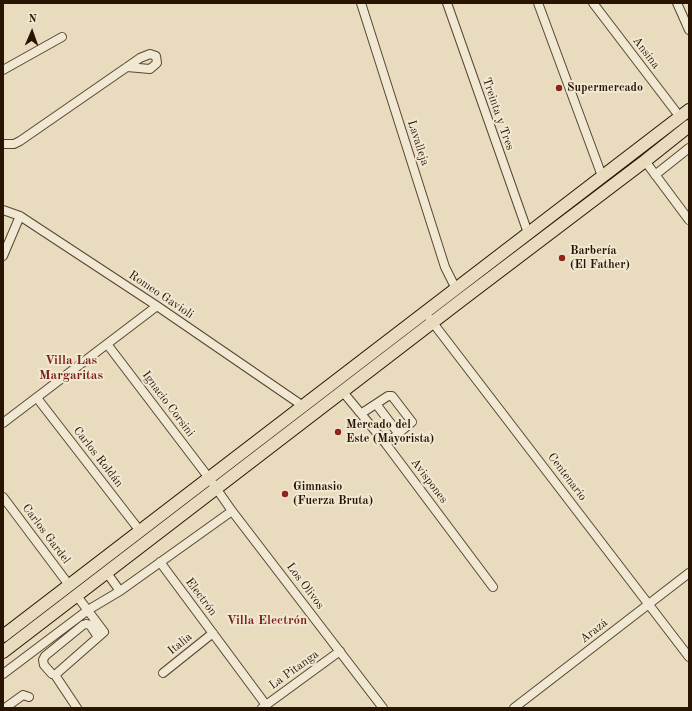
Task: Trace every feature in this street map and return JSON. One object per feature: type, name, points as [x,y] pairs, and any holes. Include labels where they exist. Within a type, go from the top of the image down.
[{"type":"highway","points":[[3,636],[685,113]]},
{"type":"highway","points":[[3,652],[689,126]]},
{"type":"street","name":"Lavalleja","points":[[361,3],[445,266],[456,289]]},
{"type":"street","name":"Treinta y Tres","points":[[447,3],[528,233]]},
{"type":"street","points":[[538,3],[602,176]]},
{"type":"street","name":"Ansina","points":[[593,3],[685,113]]},
{"type":"street","points":[[677,3],[689,30]]},
{"type":"street","points":[[3,70],[62,38]]},
{"type":"street","points":[[3,144],[14,144],[20,141],[127,67]]},
{"type":"street","points":[[655,175],[689,148]]},
{"type":"street","points":[[645,161],[689,220]]},
{"type":"street","name":"Romeo Gavioli","points":[[3,210],[20,216],[157,306],[303,406]]},
{"type":"street","points":[[3,256],[20,216]]},
{"type":"street","points":[[3,423],[157,306]]},
{"type":"street","name":"Centenario","points":[[425,312],[689,657]]},
{"type":"street","name":"Ignacio Corsini","points":[[107,344],[209,478]]},
{"type":"street","name":"Avispones","points":[[343,392],[362,413],[386,444],[493,587]]},
{"type":"street","points":[[362,413],[388,396],[392,396],[411,421],[411,424],[386,444]]},
{"type":"street","name":"Carlos Roldán","points":[[37,398],[140,531]]},
{"type":"street","points":[[376,404],[398,433]]},
{"type":"street","name":"Los Olivos","points":[[209,478],[232,511],[383,708]]},
{"type":"street","name":"Carlos Gardel","points":[[3,497],[69,585]]},
{"type":"street","points":[[3,674],[88,610],[120,591],[232,511]]},
{"type":"street","name":"Electrón","points":[[160,562],[264,707]]},
{"type":"street","points":[[107,573],[120,591]]},
{"type":"street","name":"Arazá","points":[[514,708],[689,573]]},
{"type":"street","points":[[55,674],[104,632],[77,596]]},
{"type":"street","points":[[77,708],[55,674],[52,674],[44,665],[43,660],[45,656],[83,625],[90,625],[98,637]]},
{"type":"street","name":"Italia","points":[[163,673],[212,633]]},
{"type":"street","name":"La Pitanga","points":[[264,707],[340,651]]},
{"type":"street","points":[[5,708],[23,695],[29,697]]},
{"type":"green space","points":[[689,115],[689,121],[494,268],[515,249]]},
{"type":"place","name":"Supermercado","points":[[559,88]]},
{"type":"place","name":"Barbería (El Father)","points":[[562,258]]},
{"type":"place","name":"Mercado del Este (Mayorista)","points":[[338,432]]},
{"type":"place","name":"Gimnasio (Fuerza Bruta)","points":[[285,494]]},
{"type":"district","name":"Villa Las Margaritas","points":[[71,368]]},
{"type":"district","name":"Villa Electrón","points":[[267,621]]}]
